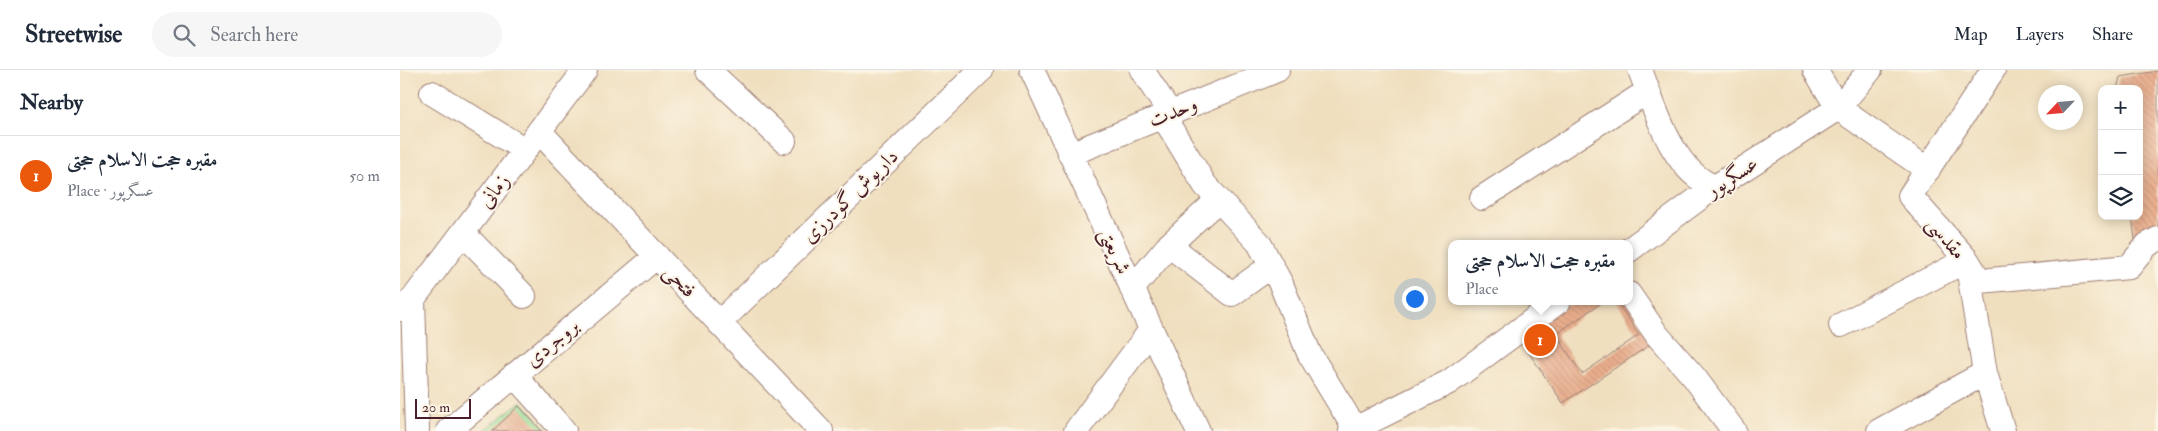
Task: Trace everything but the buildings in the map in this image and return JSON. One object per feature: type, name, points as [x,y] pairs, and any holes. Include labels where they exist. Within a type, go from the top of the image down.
[{"type":"street","name":"زمانی","points":[[406,304],[585,70]]},
{"type":"street","points":[[708,70],[784,141]]},
{"type":"street","name":"داریوش گودرزی","points":[[719,322],[981,70]]},
{"type":"street","name":"شریعتی","points":[[1032,70],[1198,431]]},
{"type":"street","points":[[1142,70],[1204,185],[1259,243],[1281,284],[1309,353],[1353,430],[1391,422],[1554,305]]},
{"type":"street","points":[[1814,70],[1838,108],[1928,170]]},
{"type":"street","name":"عسگرپور","points":[[1633,247],[1715,187],[1838,108],[1870,70]]},
{"type":"street","name":"مقدسی","points":[[1993,70],[1910,196],[1967,260],[1985,374],[2003,431]]},
{"type":"street","name":"وحدت","points":[[1070,154],[1167,115],[1261,73]]},
{"type":"street","points":[[1482,198],[1644,80],[1664,134],[1689,170],[1709,185],[1715,187]]},
{"type":"street","points":[[432,93],[525,150]]},
{"type":"street","name":"فتحی","points":[[539,130],[821,431]]},
{"type":"street","points":[[1132,289],[1169,245],[1218,200]]},
{"type":"street","points":[[462,233],[524,296]]},
{"type":"street","points":[[1841,325],[1967,260],[1980,281],[2129,267],[2147,245],[2158,239]]},
{"type":"street","points":[[1169,245],[1232,294],[1271,266]]},
{"type":"street","name":"بروجردی","points":[[448,431],[657,256]]},
{"type":"street","points":[[1633,300],[1657,335],[1694,376],[1734,431]]},
{"type":"street","points":[[406,304],[417,431]]},
{"type":"street","points":[[1076,431],[1151,330]]},
{"type":"street","points":[[1879,431],[1985,374]]},
{"type":"street","points":[[514,376],[564,431]]},
{"type":"green space","points":[[521,401],[548,431],[484,431]]},
{"type":"place","name":"مقبره حجت الاسلام حجتی","points":[[1540,340]]}]
